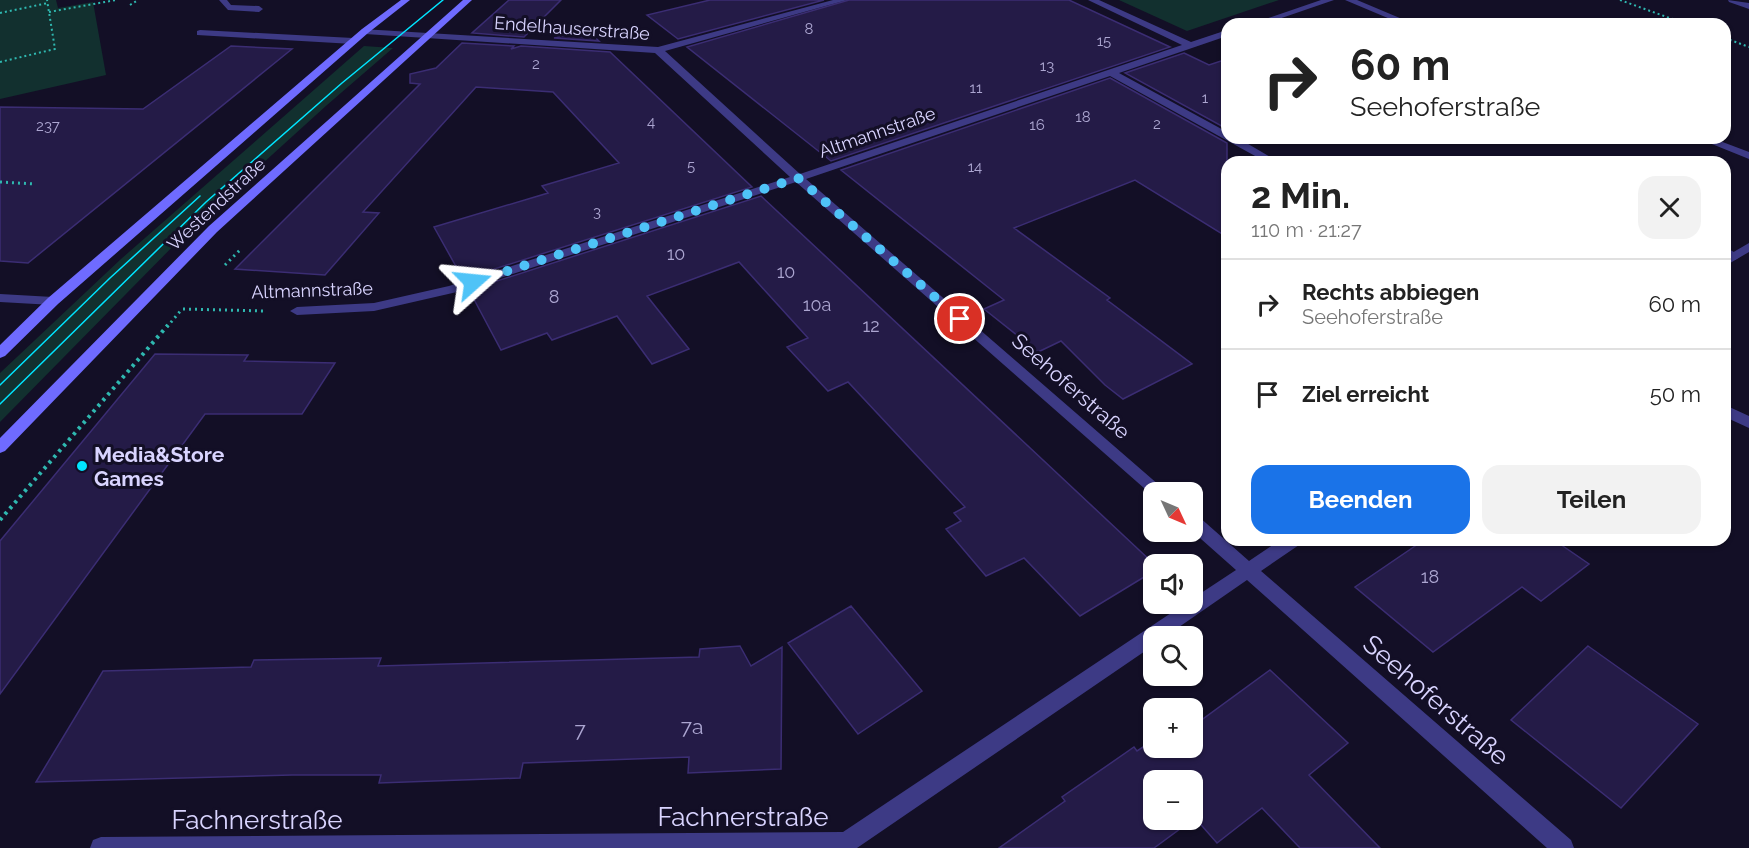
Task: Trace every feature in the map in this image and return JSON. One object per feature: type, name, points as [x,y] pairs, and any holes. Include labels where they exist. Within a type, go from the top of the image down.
[{"type":"main road","name":"Westendstraße","points":[[0,352],[53,302],[353,41],[406,0]]},
{"type":"main road","name":"Westendstraße","points":[[0,447],[213,229],[468,0]]},
{"type":"street","points":[[223,0],[228,7],[259,9]]},
{"type":"street","name":"Endelhauserstraße","points":[[365,31],[658,50],[843,0]]},
{"type":"street","points":[[1092,0],[1189,45]]},
{"type":"street","points":[[1274,18],[1330,0]]},
{"type":"street","points":[[1349,0],[1395,18]]},
{"type":"street","points":[[1732,0],[1749,6]]},
{"type":"street","points":[[200,33],[353,41]]},
{"type":"street","name":"Altmannstraße","points":[[297,311],[374,307],[452,289],[798,178],[1221,35]]},
{"type":"street","name":"Seehoferstraße","points":[[658,50],[798,178],[1148,482]]},
{"type":"street","points":[[1111,72],[1221,133]]},
{"type":"street","points":[[1242,144],[1263,156]]},
{"type":"street","points":[[1718,144],[1749,156]]},
{"type":"street","points":[[1731,255],[1749,247]]},
{"type":"street","points":[[0,298],[53,302]]},
{"type":"street","points":[[1731,413],[1749,423]]},
{"type":"street","name":"Seehoferstraße","points":[[1203,530],[1221,546]]},
{"type":"street","name":"Seehoferstraße","points":[[1221,546],[1563,848]]},
{"type":"street","name":"Fachnerstraße","points":[[100,848],[846,845],[1284,546]]},
{"type":"path","points":[[49,12],[116,0]]},
{"type":"path","points":[[130,5],[138,0]]},
{"type":"path","points":[[1620,0],[1670,18]]},
{"type":"path","points":[[0,12],[47,2],[55,49],[0,62]]},
{"type":"path","points":[[1731,40],[1749,46]]},
{"type":"path","points":[[0,182],[35,184]]},
{"type":"path","points":[[225,266],[241,249]]},
{"type":"path","points":[[0,520],[191,300]]},
{"type":"path","name":"Altmannstraße","points":[[183,309],[297,311]]},
{"type":"green space","points":[[0,0],[56,0],[58,8],[93,2],[106,75],[0,99]]},
{"type":"green space","points":[[1119,0],[1279,0],[1221,18],[1187,31]]},
{"type":"green space","points":[[364,46],[393,48],[188,231],[0,422],[0,373],[121,259]]},
{"type":"building","points":[[509,0],[561,0],[524,37],[472,33]]},
{"type":"building","points":[[710,0],[824,0],[678,39],[647,15]]},
{"type":"building","points":[[849,0],[1069,0],[1170,47],[831,161],[687,47]]},
{"type":"building","points":[[587,30],[599,41],[554,38]]},
{"type":"building","points":[[462,43],[514,46],[511,49],[521,46],[610,52],[752,187],[463,279],[434,227],[548,193],[542,186],[619,163],[553,92],[476,87],[363,212],[379,213],[325,275],[235,269],[420,84],[410,83],[410,74],[436,68]]},
{"type":"building","points":[[231,46],[292,49],[28,263],[0,261],[0,107],[143,109]]},
{"type":"building","points":[[1184,53],[1209,65],[1221,61],[1221,126],[1125,73]]},
{"type":"building","points":[[1110,78],[1221,140],[1221,144],[1227,144],[1227,156],[1221,156],[1221,233],[1135,180],[1014,228],[1110,298],[1107,300],[1192,364],[1123,399],[1105,385],[1061,341],[1038,352],[984,309],[1004,300],[841,170]]},
{"type":"building","points":[[761,196],[1143,554],[1143,578],[1080,616],[1024,558],[986,576],[946,529],[961,521],[954,513],[965,507],[848,382],[828,391],[787,347],[808,338],[739,262],[647,296],[689,349],[652,364],[617,316],[552,340],[547,333],[501,350],[469,290]]},
{"type":"building","points":[[155,354],[248,355],[244,361],[335,363],[302,414],[205,414],[0,694],[0,541]]},
{"type":"building","points":[[1415,546],[1563,546],[1589,564],[1541,601],[1522,587],[1433,652],[1355,587]]},
{"type":"building","points":[[851,606],[922,691],[858,734],[788,643]]},
{"type":"building","points":[[740,646],[751,666],[782,647],[781,769],[688,773],[689,757],[523,763],[520,778],[379,783],[381,775],[292,775],[36,782],[103,671],[251,667],[254,660],[381,658],[378,666],[699,657],[700,649]]},
{"type":"building","points":[[1588,646],[1698,724],[1621,808],[1511,720]]},
{"type":"building","points":[[1270,670],[1348,743],[1309,775],[1380,848],[1300,848],[1262,808],[1217,843],[1203,827],[1203,770],[1143,770],[1143,830],[1179,830],[1154,848],[999,848],[1065,801],[1062,797],[1134,747],[1137,751],[1143,747],[1143,758],[1203,758],[1203,719]]},
{"type":"tram line","points":[[0,404],[206,202],[342,83],[443,0]]},
{"type":"tram line","points":[[0,385],[110,278],[200,196]]},
{"type":"place","name":"Media&Store Games","points":[[82,466]]},
{"type":"route","points":[[473,282],[798,178],[960,319]]}]
